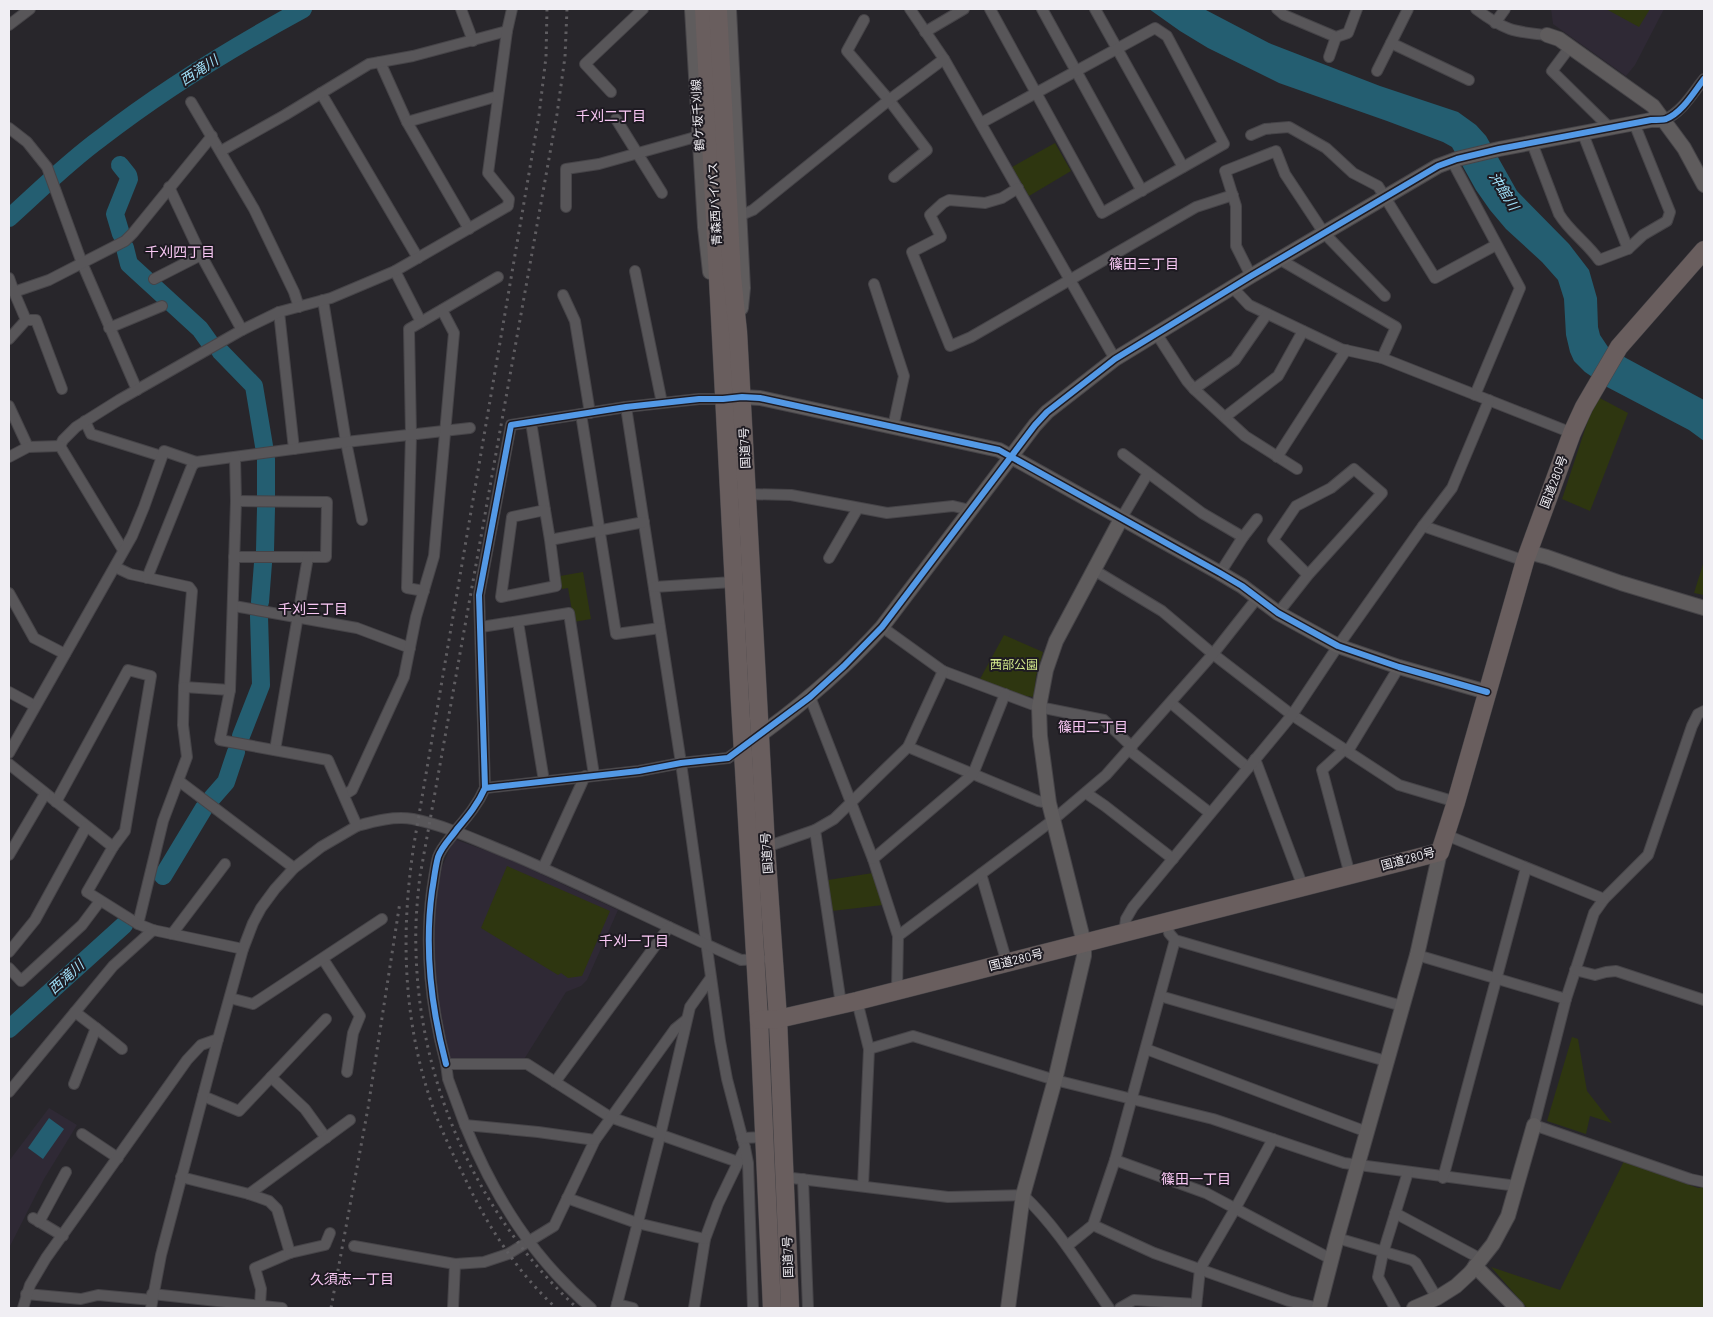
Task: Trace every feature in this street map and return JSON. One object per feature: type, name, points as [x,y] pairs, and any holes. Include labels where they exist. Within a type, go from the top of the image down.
[{"type":"highway","name":"青森西バイパス","points":[[704,9],[727,208],[723,399]]},
{"type":"highway","name":"青森西バイパス","points":[[718,9],[727,208],[742,397]]},
{"type":"highway","name":"国道280号","points":[[759,1020],[778,1019],[849,1002],[1440,852],[1527,556],[1572,433],[1597,383],[1618,350],[1704,250]]},
{"type":"highway","name":"国道7号","points":[[742,397],[766,847],[778,1019],[790,1308]]},
{"type":"highway","name":"国道7号","points":[[723,399],[759,1020],[772,1308]]},
{"type":"street","points":[[9,25],[30,9]]},
{"type":"street","points":[[461,9],[473,41]]},
{"type":"street","points":[[60,446],[76,427],[85,421],[242,330],[279,312],[323,300],[395,271],[508,206],[509,199],[488,173],[507,31],[512,9]]},
{"type":"street","points":[[611,92],[586,64],[643,9]]},
{"type":"street","name":"鶴ケ坂千刈線","points":[[692,9],[705,227],[712,290],[717,378],[723,399]]},
{"type":"street","points":[[729,9],[727,208],[753,210],[889,100],[944,59]]},
{"type":"street","points":[[910,9],[944,59],[1115,359]]},
{"type":"street","points":[[925,32],[964,9]]},
{"type":"street","points":[[981,123],[1034,92],[1155,28],[1166,36],[1224,144],[1102,213],[1034,92],[990,9]]},
{"type":"street","points":[[1042,9],[1142,191]]},
{"type":"street","points":[[1096,9],[1183,167]]},
{"type":"street","points":[[1277,9],[1284,14],[1336,37],[1348,33],[1356,9]]},
{"type":"street","points":[[1377,72],[1408,9]]},
{"type":"street","points":[[1476,9],[1495,23],[1521,33],[1547,35],[1559,39],[1630,88],[1653,106],[1664,120],[1684,148],[1704,185]]},
{"type":"street","points":[[1495,23],[1505,9]]},
{"type":"street","points":[[864,20],[847,51],[889,100],[927,150],[894,177]]},
{"type":"street","points":[[221,151],[368,64],[473,41],[507,31]]},
{"type":"street","points":[[1328,57],[1336,37]]},
{"type":"street","points":[[1391,43],[1469,80]]},
{"type":"street","points":[[1570,47],[1552,71],[1610,128]]},
{"type":"street","points":[[380,62],[407,122],[470,229]]},
{"type":"street","points":[[485,788],[639,771],[681,763],[728,758],[810,697],[882,627],[1047,412],[1115,359],[1232,287],[1438,166],[1497,149],[1651,120],[1664,120],[1681,108],[1704,79]]},
{"type":"street","points":[[321,93],[418,258]]},
{"type":"street","points":[[407,122],[498,96]]},
{"type":"street","points":[[191,102],[258,218],[294,292],[299,307]]},
{"type":"street","points":[[616,119],[662,192]]},
{"type":"street","points":[[1532,143],[1559,214],[1599,260],[1628,249],[1643,235],[1667,221],[1670,212],[1634,123]]},
{"type":"street","points":[[1251,135],[1265,130],[1289,126],[1326,148],[1353,173],[1378,186],[1435,278],[1496,245]]},
{"type":"street","points":[[9,128],[27,142],[47,167],[82,262],[137,390]]},
{"type":"street","points":[[1583,134],[1628,249]]},
{"type":"street","points":[[14,292],[49,280],[125,241],[212,136]]},
{"type":"street","points":[[566,207],[566,169],[599,164],[699,136]]},
{"type":"street","points":[[1251,276],[1236,246],[1236,206],[1224,171],[1276,151],[1285,174],[1324,233],[1385,296]]},
{"type":"street","points":[[1455,160],[1496,245],[1520,288],[1475,395]]},
{"type":"street","points":[[169,187],[242,330]]},
{"type":"street","points":[[1018,188],[1002,198],[984,203],[949,200],[943,203],[930,215],[941,237],[912,252],[950,346],[971,337],[1196,207],[1233,195]]},
{"type":"street","points":[[154,279],[202,254]]},
{"type":"street","points":[[1279,259],[1396,326],[1382,358]]},
{"type":"street","points":[[395,271],[421,322]]},
{"type":"street","points":[[635,271],[662,403]]},
{"type":"street","points":[[424,591],[407,588],[411,436],[409,329],[498,277]]},
{"type":"street","points":[[9,278],[26,320]]},
{"type":"street","points":[[874,284],[904,376],[893,427]]},
{"type":"street","points":[[1232,287],[1249,305],[1346,350],[1382,358],[1572,433]]},
{"type":"street","points":[[563,295],[575,321],[599,531],[616,634],[660,628]]},
{"type":"street","points":[[323,300],[346,442],[362,520]]},
{"type":"street","points":[[109,328],[162,306]]},
{"type":"street","points":[[344,796],[352,790],[404,677],[416,616],[434,556],[454,332],[442,310]]},
{"type":"street","points":[[279,312],[294,449]]},
{"type":"street","points":[[1194,389],[1235,360],[1267,314]]},
{"type":"street","points":[[9,339],[26,320],[36,320],[62,389]]},
{"type":"street","points":[[1225,417],[1278,376],[1303,331]]},
{"type":"street","points":[[1156,333],[1186,381],[1194,389],[1245,436],[1297,469]]},
{"type":"street","points":[[1277,457],[1346,350]]},
{"type":"street","points":[[591,1308],[562,1281],[537,1253],[514,1221],[487,1176],[448,1079],[432,999],[428,937],[430,908],[438,856],[450,836],[480,801],[485,788],[479,595],[511,425],[626,407],[699,399],[742,397],[760,398],[999,450],[1220,573],[1258,597],[1278,613],[1338,646],[1399,667],[1487,692]]},
{"type":"street","points":[[1124,933],[1126,919],[1133,907],[1292,715],[1338,646],[1452,488],[1489,400]]},
{"type":"street","points":[[9,406],[28,447]]},
{"type":"street","points":[[626,407],[681,763],[707,945],[710,979],[727,1079],[748,1163],[753,1308]]},
{"type":"street","points":[[85,421],[91,434],[161,456]]},
{"type":"street","points":[[531,422],[550,540],[556,586],[502,597],[512,517],[545,510]]},
{"type":"street","points":[[9,753],[132,536],[164,451],[196,462],[470,428]]},
{"type":"street","points":[[9,457],[28,447],[60,446]]},
{"type":"street","points":[[60,446],[123,550]]},
{"type":"street","points":[[1123,454],[1202,513],[1243,537]]},
{"type":"street","points":[[235,457],[234,606],[230,690],[220,740],[328,760],[357,826]]},
{"type":"street","points":[[148,578],[192,466],[196,462]]},
{"type":"street","points":[[1278,613],[1308,576],[1382,494],[1354,469],[1331,488],[1296,506],[1273,540],[1308,576]]},
{"type":"street","points":[[1008,1308],[1023,1195],[1055,1080],[1084,956],[1084,943],[1049,803],[1040,736],[1039,707],[1050,654],[1121,519],[1148,473]]},
{"type":"street","points":[[747,494],[791,495],[887,513],[953,506],[970,510]]},
{"type":"street","points":[[234,557],[326,557],[328,502],[236,501]]},
{"type":"street","points":[[829,558],[858,508]]},
{"type":"street","points":[[1220,573],[1257,519]]},
{"type":"street","points":[[550,540],[644,522]]},
{"type":"street","points":[[1423,526],[1527,556],[1555,559],[1621,583],[1704,608]]},
{"type":"street","points":[[275,750],[308,557]]},
{"type":"street","points":[[115,567],[130,574],[189,587],[192,590],[184,687],[183,725],[187,757],[163,821],[138,924]]},
{"type":"street","points":[[1094,570],[1162,611],[1213,654],[1292,715],[1399,785],[1456,802]]},
{"type":"street","points":[[654,587],[733,582]]},
{"type":"street","points":[[9,593],[34,638],[65,654]]},
{"type":"street","points":[[898,936],[1053,820],[1086,793],[1131,748],[1171,703],[1258,597]]},
{"type":"street","points":[[234,606],[357,628],[410,648]]},
{"type":"street","points":[[481,627],[569,613],[590,775],[544,868]]},
{"type":"street","points":[[518,622],[544,781]]},
{"type":"street","points":[[882,627],[943,671],[1039,707],[1104,720],[1131,748],[1210,813]]},
{"type":"street","points":[[1350,874],[1322,770],[1347,750],[1399,667]]},
{"type":"street","points":[[56,802],[128,670],[151,676],[125,831],[113,847],[87,892],[138,924],[153,930],[243,949]]},
{"type":"street","points":[[766,847],[815,830],[834,819],[908,747],[943,671]]},
{"type":"street","points":[[184,687],[230,690]]},
{"type":"street","points":[[9,692],[35,706]]},
{"type":"street","points":[[873,859],[973,774],[1005,694]]},
{"type":"street","points":[[810,697],[873,859],[898,936],[897,990]]},
{"type":"street","points":[[1171,703],[1248,768]]},
{"type":"street","points":[[1414,1308],[1437,1298],[1456,1286],[1478,1262],[1501,1231],[1517,1186],[1566,999],[1594,913],[1604,899],[1648,855],[1692,726],[1698,714],[1704,710]]},
{"type":"street","points":[[908,747],[1049,803]]},
{"type":"street","points":[[1255,759],[1303,887]]},
{"type":"street","points":[[9,764],[113,847]]},
{"type":"street","points":[[178,781],[294,868]]},
{"type":"street","points":[[1086,793],[1173,859]]},
{"type":"street","points":[[9,855],[46,794]]},
{"type":"street","points":[[152,1301],[181,1177],[243,949],[253,923],[275,888],[294,868],[321,847],[357,826],[378,820],[398,818],[413,819],[456,830],[634,909],[669,928],[741,960],[774,958]]},
{"type":"street","points":[[9,952],[35,920],[86,826]]},
{"type":"street","points":[[815,830],[849,1002],[870,1049],[864,1186]]},
{"type":"street","points":[[1446,835],[1604,899]]},
{"type":"street","points":[[1093,1225],[1154,1254],[1289,1301],[1319,1308],[1336,1238],[1417,955],[1440,852]]},
{"type":"street","points":[[172,934],[225,864]]},
{"type":"street","points":[[1443,1178],[1526,868]]},
{"type":"street","points":[[981,874],[1007,963]]},
{"type":"street","points":[[9,968],[21,981],[82,925],[100,901]]},
{"type":"street","points":[[230,998],[253,1004],[382,919]]},
{"type":"street","points":[[1167,921],[1169,933],[1175,940],[1402,1006]]},
{"type":"street","points":[[555,1082],[669,928]]},
{"type":"street","points":[[9,1092],[112,966],[153,930]]},
{"type":"street","points":[[1067,1246],[1093,1225],[1115,1160],[1175,940]]},
{"type":"street","points":[[1417,955],[1566,999]]},
{"type":"street","points":[[323,959],[360,1016],[353,1033],[347,1072]]},
{"type":"street","points":[[1575,970],[1595,975],[1616,971],[1704,1000]]},
{"type":"street","points":[[633,1308],[617,1306],[660,1136],[686,1020],[690,1007],[710,979]]},
{"type":"street","points":[[1160,996],[1386,1061]]},
{"type":"street","points":[[75,1012],[122,1049]]},
{"type":"street","points":[[203,1096],[239,1111],[326,1019]]},
{"type":"street","points":[[354,1246],[455,1264],[484,1262],[508,1254],[554,1226],[595,1140],[675,1029],[686,1020]]},
{"type":"street","points":[[74,1084],[96,1028]]},
{"type":"street","points":[[870,1049],[913,1036],[1055,1080],[1213,1119],[1344,1163],[1443,1178],[1517,1186]]},
{"type":"street","points":[[23,1308],[26,1294],[46,1258],[187,1060],[201,1045],[218,1039]]},
{"type":"street","points":[[1146,1048],[1367,1132]]},
{"type":"street","points":[[446,1064],[527,1064],[610,1117],[738,1162]]},
{"type":"street","points":[[272,1077],[305,1109],[326,1138]]},
{"type":"street","points":[[249,1194],[350,1120]]},
{"type":"street","points":[[465,1125],[595,1140]]},
{"type":"street","points":[[1534,1125],[1690,1179],[1704,1182]]},
{"type":"street","points":[[82,1134],[118,1158]]},
{"type":"street","points":[[742,1138],[764,1137]]},
{"type":"street","points":[[1120,1308],[1134,1300],[1196,1306],[1200,1269],[1274,1139]]},
{"type":"street","points":[[694,1308],[705,1239],[718,1204],[745,1148]]},
{"type":"street","points":[[1115,1160],[1206,1193],[1331,1259]]},
{"type":"street","points":[[63,1236],[36,1220],[66,1172]]},
{"type":"street","points":[[1395,1308],[1378,1277],[1382,1253],[1408,1172]]},
{"type":"street","points":[[181,1177],[269,1201],[277,1209],[290,1253]]},
{"type":"street","points":[[784,1183],[803,1178],[948,1197],[1023,1195],[1042,1214],[1067,1246],[1109,1308]]},
{"type":"street","points":[[803,1178],[808,1308]]},
{"type":"street","points":[[567,1198],[637,1223],[705,1239]]},
{"type":"street","points":[[1395,1213],[1478,1262],[1517,1308]]},
{"type":"street","points":[[260,1305],[260,1289],[255,1268],[290,1253],[325,1244],[330,1233]]},
{"type":"street","points":[[1336,1238],[1382,1253],[1412,1260],[1437,1298]]},
{"type":"street","points":[[453,1308],[455,1264]]},
{"type":"street","points":[[26,1294],[81,1298],[98,1295],[152,1301],[260,1305],[282,1308]]},
{"type":"shaded area","points":[[1551,9],[1664,9],[1635,65],[1626,76],[1553,24]]},
{"type":"shaded area","points":[[454,839],[504,857],[618,910],[587,980],[581,986],[566,992],[523,1061],[451,1062],[439,1015],[433,964],[433,916],[442,867]]},
{"type":"shaded area","points":[[49,1108],[77,1125],[44,1179],[9,1248],[9,1161]]},
{"type":"green space","points":[[1606,9],[1650,9],[1639,27]]},
{"type":"green space","points":[[1055,143],[1071,171],[1029,196],[1012,167]]},
{"type":"green space","points":[[1596,396],[1628,413],[1590,511],[1562,499]]},
{"type":"green space","points":[[1704,561],[1704,595],[1694,593]]},
{"type":"green space","points":[[583,572],[591,619],[574,622],[568,588],[562,589],[560,576]]},
{"type":"green space","name":"西部公園","points":[[1004,635],[1043,652],[1036,676],[1034,697],[1019,695],[980,679]]},
{"type":"green space","points":[[507,866],[610,911],[582,976],[568,978],[561,973],[558,975],[481,928]]},
{"type":"green space","points":[[873,873],[883,905],[832,911],[828,880]]},
{"type":"green space","points":[[1572,1037],[1578,1039],[1587,1091],[1612,1123],[1590,1116],[1586,1134],[1547,1121]]},
{"type":"green space","points":[[1624,1161],[1698,1188],[1704,1187],[1704,1306],[1701,1308],[1527,1308],[1491,1267],[1560,1290]]},
{"type":"water","name":"沖館川","points":[[1149,9],[1204,9],[1269,43],[1380,86],[1458,112],[1476,125],[1486,136],[1517,191],[1569,244],[1589,270],[1597,298],[1598,327],[1600,335],[1608,347],[1704,400],[1704,441],[1689,430],[1607,387],[1585,372],[1574,361],[1566,335],[1564,299],[1558,280],[1542,262],[1506,229],[1490,210],[1476,190],[1452,147],[1387,121],[1279,83],[1208,48]]},
{"type":"water","points":[[49,1118],[64,1129],[43,1159],[28,1148]]},
{"type":"waterway","name":"西滝川","points":[[9,218],[77,157],[125,120],[225,54],[303,9]]},
{"type":"waterway","name":"西滝川","points":[[120,165],[129,179],[115,214],[121,234]]},
{"type":"waterway","name":"西滝川","points":[[125,248],[129,264],[200,329],[210,343]]},
{"type":"waterway","name":"西滝川","points":[[220,351],[254,386],[264,446]]},
{"type":"waterway","name":"西滝川","points":[[266,459],[266,496]]},
{"type":"waterway","name":"西滝川","points":[[265,551],[266,508]]},
{"type":"waterway","name":"西滝川","points":[[260,602],[263,563]]},
{"type":"waterway","name":"西滝川","points":[[241,736],[261,685],[259,616]]},
{"type":"waterway","name":"西滝川","points":[[212,798],[226,782],[236,752]]},
{"type":"waterway","name":"西滝川","points":[[163,876],[204,808]]},
{"type":"waterway","name":"西滝川","points":[[9,1029],[124,925]]},
{"type":"railway","points":[[547,9],[546,57],[539,115],[414,844],[407,912],[406,946],[407,980],[416,1047],[435,1113],[471,1191],[491,1227],[527,1278],[556,1308]]},
{"type":"railway","points":[[567,9],[565,57],[557,114],[420,876],[416,951],[420,1001],[429,1051],[442,1099],[461,1146],[484,1190],[511,1233],[542,1272],[577,1308]]},
{"type":"railway","points":[[331,1308],[368,1108],[400,902]]},
{"type":"cycle path","points":[[446,1064],[436,1021],[430,978],[429,935],[432,891],[440,853],[472,810],[485,788],[639,771],[681,763],[728,758],[810,697],[882,627],[1035,425],[1047,412],[1115,359],[1438,166],[1457,159],[1499,149],[1651,120],[1666,119],[1682,107],[1704,79]]},
{"type":"cycle path","points":[[485,788],[479,595],[511,425],[626,407],[699,399],[760,398],[999,450],[1220,573],[1242,586],[1278,613],[1338,646],[1399,667],[1487,692]]},
{"type":"district","name":"千刈二丁目","points":[[611,116]]},
{"type":"district","name":"千刈四丁目","points":[[180,252]]},
{"type":"district","name":"篠田三丁目","points":[[1144,264]]},
{"type":"district","name":"千刈三丁目","points":[[313,609]]},
{"type":"district","name":"篠田二丁目","points":[[1093,727]]},
{"type":"district","name":"千刈一丁目","points":[[634,941]]},
{"type":"district","name":"篠田一丁目","points":[[1196,1179]]},
{"type":"district","name":"久須志一丁目","points":[[352,1279]]}]
